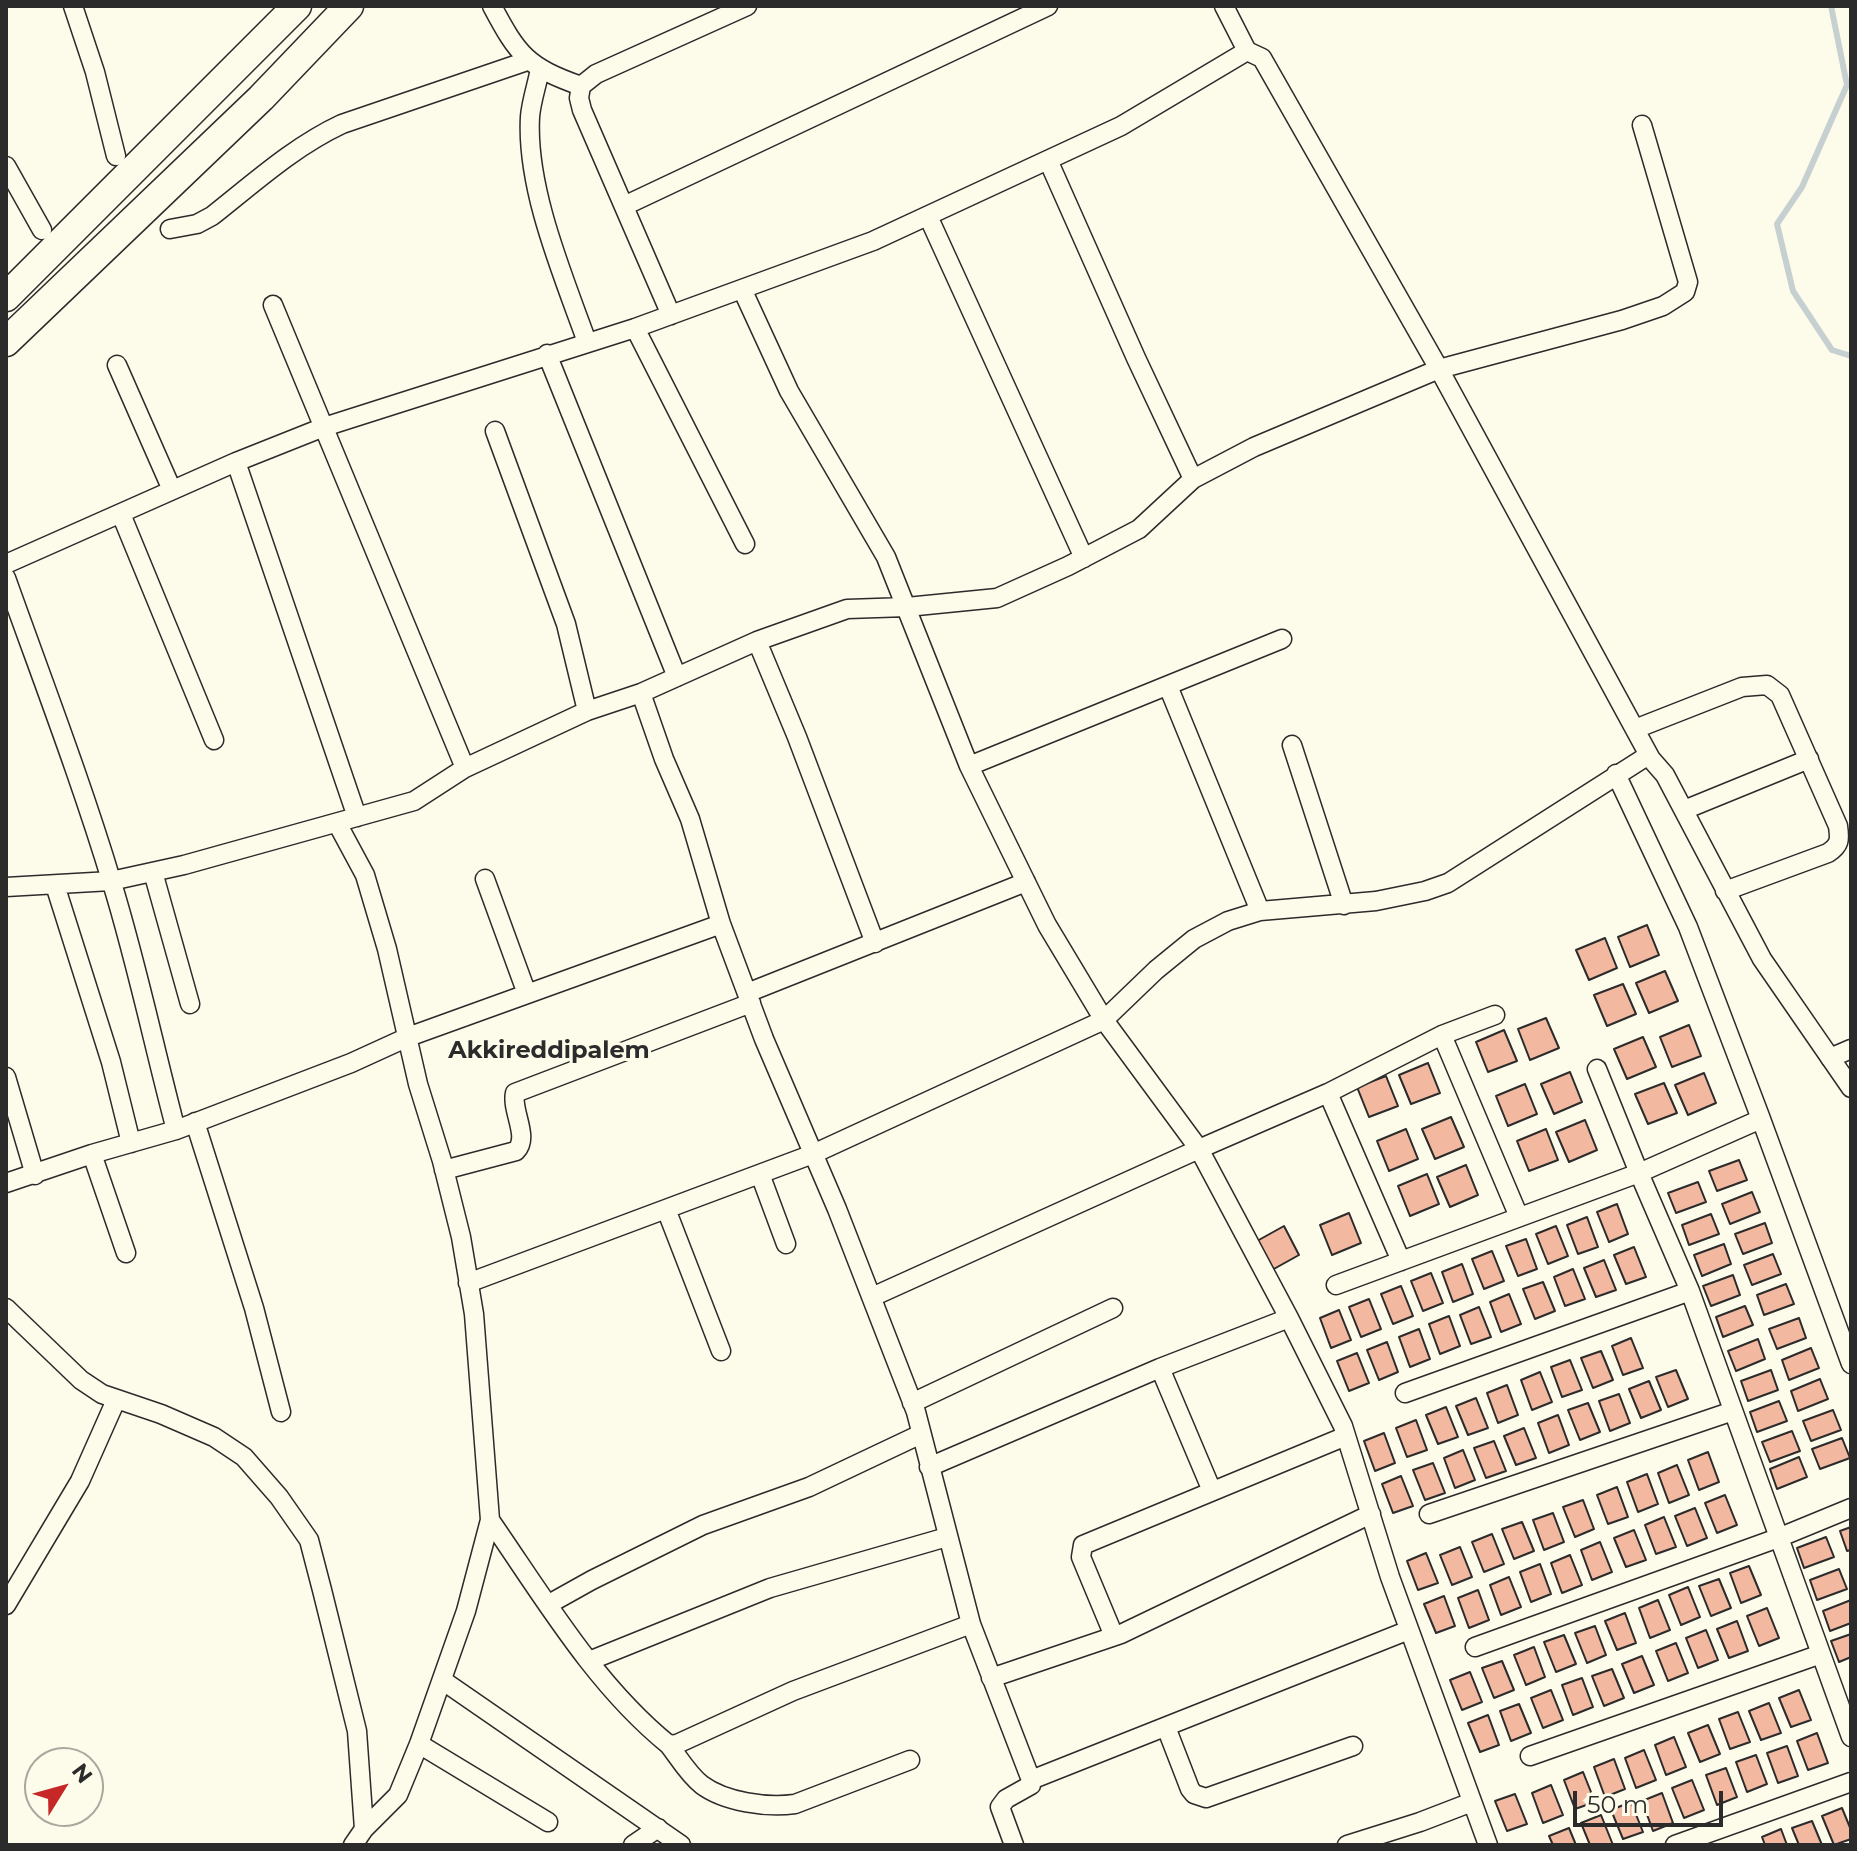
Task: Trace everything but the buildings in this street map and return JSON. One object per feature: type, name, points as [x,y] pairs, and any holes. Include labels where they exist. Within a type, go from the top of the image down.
[{"type":"main road","points":[[6,297],[297,6]]},
{"type":"main road","points":[[6,342],[261,98],[349,6]]},
{"type":"street","points":[[73,6],[95,72],[116,156]]},
{"type":"street","points":[[492,6],[512,43],[534,65],[581,86]]},
{"type":"street","points":[[671,315],[582,110],[579,98],[581,86],[596,74],[747,6]]},
{"type":"street","points":[[624,206],[1048,6]]},
{"type":"street","points":[[1224,6],[1247,51],[1262,58],[1439,369],[1651,759],[1665,775],[1762,959],[1851,1088]]},
{"type":"street","points":[[6,564],[236,462],[324,427],[635,328],[873,241],[1121,126],[1247,51]]},
{"type":"street","points":[[170,229],[197,224],[212,216],[297,147],[317,135],[342,124],[534,65]]},
{"type":"street","points":[[534,65],[530,148],[551,240],[587,342]]},
{"type":"street","points":[[6,887],[111,881],[414,801],[465,768],[587,711],[641,693],[757,641],[847,609],[997,598],[1139,529],[1193,479],[1254,447],[1439,369],[1663,306],[1685,292],[1688,282],[1642,125]]},
{"type":"street","points":[[1048,160],[1193,479]]},
{"type":"street","points":[[6,166],[42,230]]},
{"type":"street","points":[[928,216],[1084,558]]},
{"type":"street","points":[[742,289],[789,391],[871,528],[907,607],[969,766],[1047,925],[1104,1020],[1199,1149],[1289,1318],[1346,1436],[1390,1577],[1488,1845]]},
{"type":"street","points":[[273,305],[465,768]]},
{"type":"street","points":[[635,328],[745,544]]},
{"type":"street","points":[[547,354],[677,677]]},
{"type":"street","points":[[117,365],[172,490]]},
{"type":"street","points":[[495,431],[566,624],[587,711]]},
{"type":"street","points":[[236,462],[357,817]]},
{"type":"street","points":[[121,514],[214,740]]},
{"type":"street","points":[[6,578],[111,881],[146,1001],[176,1130]]},
{"type":"street","points":[[969,766],[1282,639]]},
{"type":"street","points":[[757,641],[875,943]]},
{"type":"street","points":[[1635,729],[1742,687],[1767,685],[1780,695],[1838,826],[1838,847],[1725,891]]},
{"type":"street","points":[[1168,686],[1260,911]]},
{"type":"street","points":[[641,693],[664,759],[690,819],[721,924],[749,998],[872,1297],[912,1403],[971,1624],[1031,1780],[1031,1785],[1006,1799],[1000,1807],[1014,1845]]},
{"type":"street","points":[[1292,745],[1344,905]]},
{"type":"street","points":[[468,1283],[813,1154],[1104,1020],[1194,939],[1228,921],[1260,911],[1344,905],[1425,891],[1448,883],[1636,761],[1651,759]]},
{"type":"street","points":[[1684,810],[1809,759]]},
{"type":"street","points":[[1616,774],[1688,927],[1851,1364]]},
{"type":"street","points":[[337,823],[365,875],[461,1237],[474,1314],[490,1520],[466,1611],[398,1795],[364,1829],[353,1845]]},
{"type":"street","points":[[153,872],[190,1004]]},
{"type":"street","points":[[485,879],[527,994]]},
{"type":"street","points":[[444,1170],[516,1151],[520,1147],[522,1140],[514,1110],[515,1093],[1026,882]]},
{"type":"street","points":[[55,885],[111,1062],[131,1143]]},
{"type":"street","points":[[6,1183],[176,1130],[351,1063],[408,1037],[721,924]]},
{"type":"street","points":[[872,1297],[1328,1093],[1442,1035],[1495,1015]]},
{"type":"street","points":[[1442,1035],[1519,1217]]},
{"type":"street","points":[[1830,1058],[1851,1049]]},
{"type":"street","points":[[1597,1069],[1690,1291],[1851,1737]]},
{"type":"street","points":[[6,1077],[35,1175]]},
{"type":"street","points":[[1328,1093],[1401,1261]]},
{"type":"street","points":[[1336,1285],[1639,1173],[1761,1119]]},
{"type":"street","points":[[195,1122],[254,1308],[281,1412]]},
{"type":"street","points":[[92,1154],[126,1253]]},
{"type":"street","points":[[760,1174],[786,1244]]},
{"type":"street","points":[[666,1209],[721,1351]]},
{"type":"street","points":[[1405,1393],[1690,1291]]},
{"type":"street","points":[[6,1308],[81,1380],[102,1394],[161,1414],[214,1437],[244,1457],[279,1497],[309,1540],[357,1731],[364,1829]]},
{"type":"street","points":[[912,1403],[1113,1308]]},
{"type":"street","points":[[929,1467],[1160,1368],[1289,1318]]},
{"type":"street","points":[[1160,1368],[1212,1491]]},
{"type":"street","points":[[6,1605],[80,1481],[116,1400]]},
{"type":"street","points":[[1429,1514],[1733,1411]]},
{"type":"street","points":[[549,1604],[703,1525],[809,1487],[921,1434]]},
{"type":"street","points":[[1114,1636],[1081,1557],[1083,1545],[1346,1436]]},
{"type":"street","points":[[1475,1647],[1778,1538],[1851,1508]]},
{"type":"street","points":[[991,1678],[1114,1636],[1371,1514]]},
{"type":"street","points":[[490,1520],[589,1661],[669,1745],[702,1785],[748,1802],[780,1806],[795,1804],[910,1760]]},
{"type":"street","points":[[589,1661],[770,1588],[947,1537]]},
{"type":"street","points":[[6,1567],[22,1579]]},
{"type":"street","points":[[669,1745],[793,1691],[971,1624]]},
{"type":"street","points":[[1031,1780],[1409,1630]]},
{"type":"street","points":[[1530,1756],[1821,1654]]},
{"type":"street","points":[[442,1680],[681,1845]]},
{"type":"street","points":[[1166,1727],[1190,1789],[1206,1798],[1353,1746]]},
{"type":"street","points":[[419,1744],[548,1822]]},
{"type":"street","points":[[1675,1845],[1851,1782]]},
{"type":"street","points":[[1347,1845],[1472,1802]]},
{"type":"street","points":[[633,1845],[658,1828]]},
{"type":"waterway","points":[[1831,6],[1847,85],[1802,187],[1777,224],[1793,291],[1832,350],[1851,356]]},
{"type":"district","name":"Akkireddipalem","points":[[549,1051]]}]
